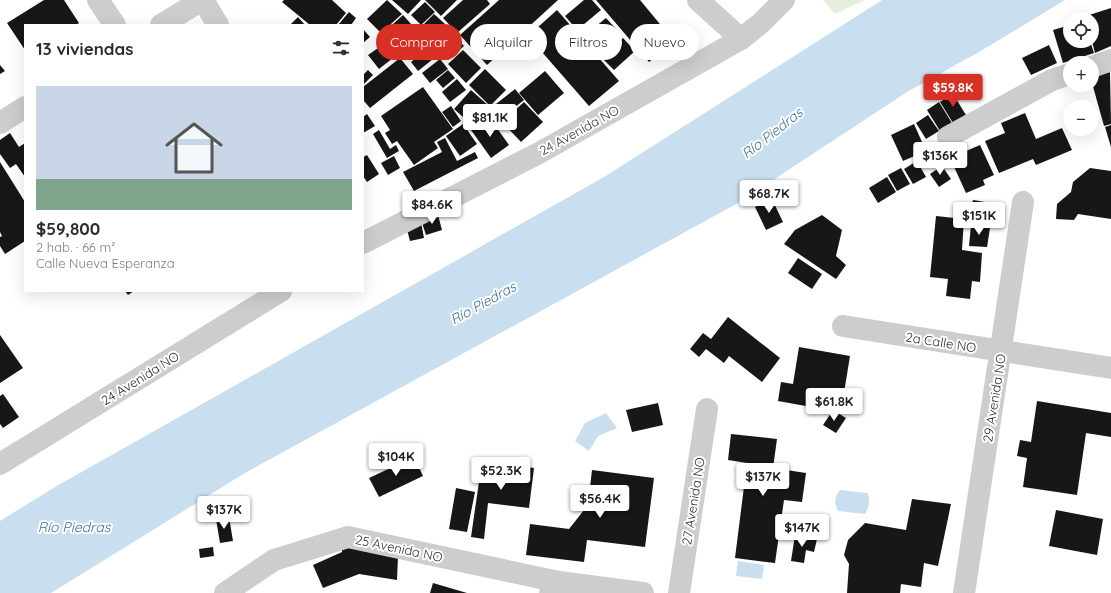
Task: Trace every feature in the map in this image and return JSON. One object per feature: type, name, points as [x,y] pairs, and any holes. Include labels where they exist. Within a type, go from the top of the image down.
[{"type":"street","points":[[98,0],[114,24]]},
{"type":"street","points":[[163,24],[203,0],[217,24]]},
{"type":"street","points":[[698,0],[741,39]]},
{"type":"street","name":"24 Avenida NO","points":[[364,242],[539,153],[741,39],[761,23],[784,0]]},
{"type":"street","points":[[1099,64],[1111,60]]},
{"type":"street","points":[[948,137],[1052,80],[1063,76]]},
{"type":"street","points":[[0,123],[24,108]]},
{"type":"street","name":"29 Avenida NO","points":[[964,593],[1023,202]]},
{"type":"street","name":"24 Avenida NO","points":[[0,464],[272,293]]},
{"type":"street","name":"2a Calle NO","points":[[843,326],[1111,368]]},
{"type":"street","name":"27 Avenida NO","points":[[679,593],[707,409]]},
{"type":"street","name":"25 Avenida NO","points":[[225,593],[274,560],[348,537],[554,588],[643,593]]},
{"type":"green space","points":[[823,0],[865,0],[835,14]]},
{"type":"water","name":"Río Piedras","points":[[882,0],[1065,0],[979,52],[907,92],[738,203],[245,473],[51,593],[0,593],[0,521],[55,487],[604,177]]},
{"type":"water","points":[[606,413],[617,428],[598,436],[589,451],[575,441],[585,423]]},
{"type":"water","points":[[840,490],[867,493],[869,504],[865,514],[838,511],[835,500]]},
{"type":"water","points":[[738,561],[764,565],[762,579],[736,576]]},
{"type":"building","points":[[44,0],[64,0],[79,23],[24,24],[24,48],[7,23]]},
{"type":"building","points":[[284,0],[332,0],[346,13],[337,24],[309,24],[282,2]]},
{"type":"building","points":[[387,0],[402,14],[391,24],[376,24],[376,28],[367,19]]},
{"type":"building","points":[[392,0],[421,0],[408,14]]},
{"type":"building","points":[[425,0],[457,0],[441,16]]},
{"type":"building","points":[[463,0],[487,0],[490,4],[462,29],[462,24],[449,24],[443,18]]},
{"type":"building","points":[[499,0],[558,0],[532,24],[472,24]]},
{"type":"building","points":[[584,0],[592,0],[601,10],[584,24],[572,24],[565,16]]},
{"type":"building","points":[[596,0],[640,0],[660,24],[630,24],[630,40],[622,30],[622,24],[617,24]]},
{"type":"building","points":[[425,2],[435,12],[422,24],[420,24],[411,15]]},
{"type":"building","points":[[1111,8],[1111,46],[1095,53],[1094,48],[1099,48],[1099,12]]},
{"type":"building","points":[[557,10],[569,24],[555,24],[555,60],[601,60],[619,81],[589,106],[547,58],[547,24],[541,24]]},
{"type":"building","points":[[349,12],[356,18],[352,24],[339,24]]},
{"type":"building","points":[[434,14],[445,24],[424,24]]},
{"type":"building","points":[[403,15],[411,24],[393,24]]},
{"type":"building","points":[[298,17],[304,24],[291,24]]},
{"type":"building","points":[[606,18],[612,24],[599,24]]},
{"type":"building","points":[[470,26],[470,46],[462,37],[462,33]]},
{"type":"building","points":[[1063,27],[1063,48],[1092,48],[1094,53],[1085,56],[1063,56],[1063,63],[1053,30]]},
{"type":"building","points":[[364,30],[370,37],[364,42]]},
{"type":"building","points":[[623,38],[630,46],[630,56],[614,70],[604,60],[622,60]]},
{"type":"building","points":[[1049,45],[1057,63],[1031,75],[1022,58]]},
{"type":"building","points":[[376,49],[376,60],[390,60],[379,69],[368,55]]},
{"type":"building","points":[[463,50],[470,57],[470,60],[473,60],[481,68],[466,83],[448,64],[452,60],[462,60]]},
{"type":"building","points":[[397,60],[402,60],[413,74],[370,108],[364,101],[364,86]]},
{"type":"building","points":[[413,60],[432,60],[418,71],[411,62]]},
{"type":"building","points":[[439,60],[441,60],[448,69],[430,83],[422,73]]},
{"type":"building","points":[[482,60],[492,60],[487,65]]},
{"type":"building","points":[[0,65],[5,71],[0,74]]},
{"type":"building","points":[[485,69],[506,90],[490,106],[469,85]]},
{"type":"building","points":[[368,70],[373,75],[364,84],[364,74]]},
{"type":"building","points":[[448,70],[455,78],[443,88],[436,80]]},
{"type":"building","points":[[545,71],[564,93],[538,115],[519,93]]},
{"type":"building","points":[[1110,72],[1111,124],[1104,126],[1099,108],[1099,100],[1097,100],[1095,92],[1099,92],[1099,75]]},
{"type":"building","points":[[457,79],[466,90],[450,102],[442,92]]},
{"type":"building","points":[[423,87],[453,129],[434,142],[438,148],[414,165],[397,141],[392,144],[385,133],[390,130],[381,116]]},
{"type":"building","points":[[515,89],[524,100],[505,115],[496,104]]},
{"type":"building","points":[[471,90],[490,107],[473,126],[454,109]]},
{"type":"building","points":[[953,94],[966,115],[953,123],[940,102]]},
{"type":"building","points":[[524,102],[543,122],[521,142],[502,122]]},
{"type":"building","points":[[939,102],[952,123],[940,131],[927,110]]},
{"type":"building","points":[[451,106],[461,121],[453,127],[442,112]]},
{"type":"building","points":[[1025,113],[1036,139],[1062,128],[1063,136],[1066,136],[1072,150],[1036,165],[1033,159],[999,173],[985,141],[1005,133],[1001,123]]},
{"type":"building","points":[[367,114],[375,126],[364,132],[364,116]]},
{"type":"building","points":[[928,115],[939,131],[926,139],[916,123]]},
{"type":"building","points":[[489,117],[509,145],[491,158],[471,130]]},
{"type":"building","points":[[463,124],[477,144],[460,156],[446,136]]},
{"type":"building","points":[[914,124],[926,151],[903,161],[891,135]]},
{"type":"building","points":[[1111,125],[1111,147],[1105,127]]},
{"type":"building","points":[[379,130],[390,149],[396,145],[399,151],[387,158],[373,134]]},
{"type":"building","points":[[10,133],[19,147],[24,144],[24,176],[16,164],[10,168],[0,154],[0,140]]},
{"type":"building","points":[[445,138],[457,161],[475,152],[478,158],[414,191],[403,172],[442,152],[437,142]]},
{"type":"building","points":[[980,145],[994,175],[983,180],[985,185],[966,193],[950,158]]},
{"type":"building","points":[[367,155],[379,174],[367,182],[364,178],[364,156]]},
{"type":"building","points":[[394,156],[400,168],[388,175],[381,163]]},
{"type":"building","points":[[917,161],[926,177],[913,184],[904,169]]},
{"type":"building","points":[[0,162],[24,200],[24,242],[5,254],[0,246],[0,237],[2,236],[0,232]]},
{"type":"building","points":[[942,166],[951,179],[939,187],[930,174]]},
{"type":"building","points":[[901,168],[910,184],[897,191],[888,175]]},
{"type":"building","points":[[1090,168],[1111,171],[1111,219],[1078,214],[1074,220],[1056,219],[1057,204],[1071,192],[1073,182]]},
{"type":"building","points":[[887,177],[896,192],[878,203],[869,188]]},
{"type":"building","points":[[772,199],[783,222],[766,230],[755,207]]},
{"type":"building","points":[[973,200],[991,203],[989,215],[971,212]]},
{"type":"building","points":[[438,215],[442,230],[426,235],[421,220]]},
{"type":"building","points":[[822,215],[842,230],[836,256],[846,265],[836,279],[784,244],[795,230]]},
{"type":"building","points":[[936,216],[964,219],[962,250],[982,253],[980,282],[972,281],[970,299],[946,296],[948,279],[930,277]]},
{"type":"building","points":[[421,222],[424,238],[410,241],[406,226]]},
{"type":"building","points":[[971,225],[990,228],[987,247],[969,246]]},
{"type":"building","points":[[798,258],[822,274],[812,289],[788,273]]},
{"type":"building","points":[[126,292],[132,292],[128,295]]},
{"type":"building","points":[[728,317],[780,358],[762,382],[729,356],[724,363],[706,349],[699,357],[690,349],[703,333],[711,339]]},
{"type":"building","points":[[0,335],[23,368],[0,383]]},
{"type":"building","points":[[799,347],[850,356],[844,393],[831,391],[828,410],[778,401],[781,382],[793,384]]},
{"type":"building","points":[[3,394],[19,417],[3,428],[0,424],[0,396]]},
{"type":"building","points":[[1037,401],[1111,413],[1111,437],[1086,433],[1077,495],[1023,487],[1027,458],[1017,456],[1020,440],[1031,442]]},
{"type":"building","points":[[658,403],[663,425],[632,432],[626,410]]},
{"type":"building","points":[[833,410],[846,418],[836,433],[823,425]]},
{"type":"building","points":[[731,434],[777,439],[773,468],[806,473],[802,502],[784,500],[775,563],[735,558],[747,463],[728,460]]},
{"type":"building","points":[[414,457],[423,476],[379,497],[369,478]]},
{"type":"building","points":[[482,461],[534,468],[529,508],[488,503],[484,539],[471,537]]},
{"type":"building","points":[[592,470],[654,478],[645,547],[587,540],[584,562],[526,555],[530,524],[569,529],[588,505]]},
{"type":"building","points":[[456,488],[475,492],[467,532],[449,529]]},
{"type":"building","points":[[912,499],[951,504],[938,566],[924,563],[921,587],[901,584],[900,593],[847,593],[849,564],[844,555],[848,540],[865,523],[906,530]]},
{"type":"building","points":[[1056,510],[1103,519],[1097,555],[1049,546]]},
{"type":"building","points":[[229,517],[233,541],[220,543],[216,519]]},
{"type":"building","points":[[795,535],[817,539],[814,552],[806,550],[804,563],[791,561]]},
{"type":"building","points":[[342,546],[398,556],[397,580],[359,574],[323,588],[313,565],[342,552]]},
{"type":"building","points":[[213,547],[214,556],[200,558],[199,549]]},
{"type":"building","points":[[433,583],[467,593],[430,593]]}]
